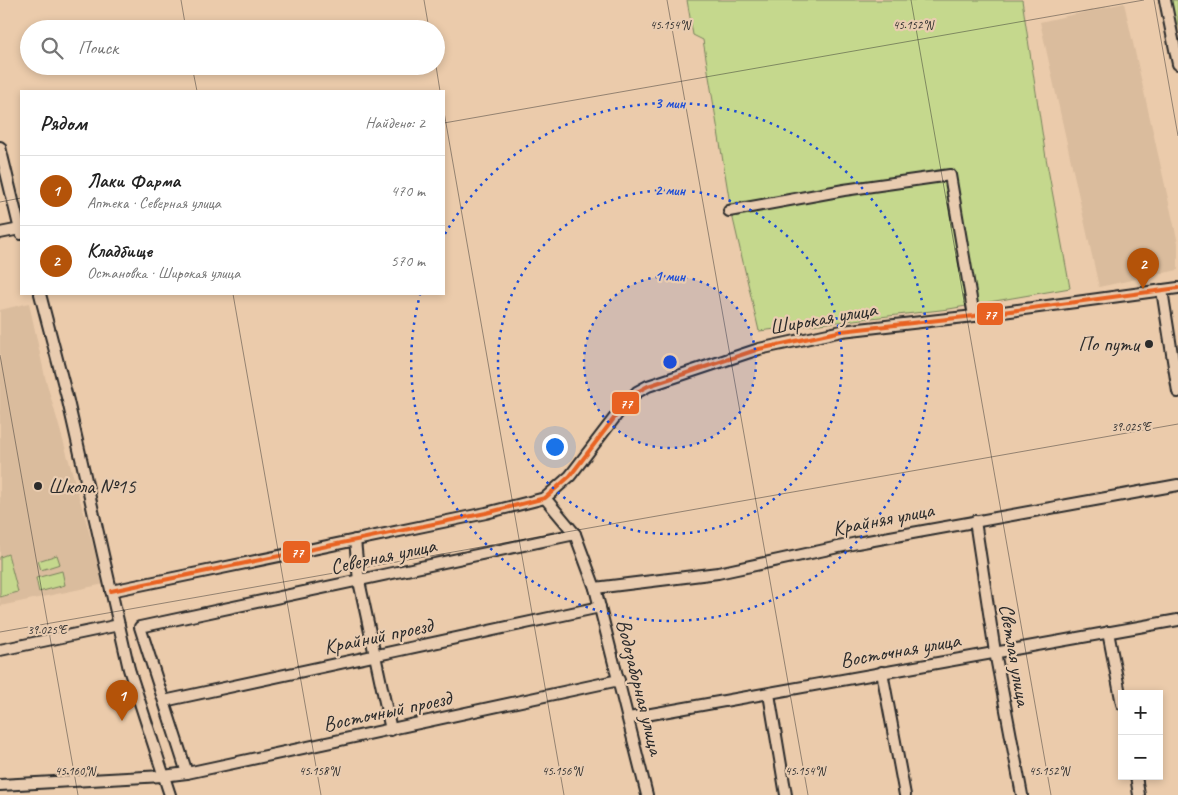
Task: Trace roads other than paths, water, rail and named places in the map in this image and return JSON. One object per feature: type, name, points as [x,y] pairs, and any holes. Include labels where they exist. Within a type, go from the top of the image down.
[{"type":"street","points":[[1165,0],[1178,64]]},
{"type":"street","points":[[0,147],[20,231],[0,233]]},
{"type":"street","points":[[729,211],[844,190],[950,175],[974,316]]},
{"type":"street","name":"Широкая улица","points":[[545,498],[570,476],[625,404],[637,392],[648,386],[759,349],[832,333],[1178,288]]},
{"type":"street","points":[[1162,290],[1175,360],[1178,392]]},
{"type":"street","points":[[40,295],[75,431],[128,669],[170,795]]},
{"type":"street","name":"Крайняя улица","points":[[595,588],[718,574],[856,543],[975,520],[1178,485]]},
{"type":"street","points":[[111,590],[486,513],[545,498]]},
{"type":"street","name":"Водозаборная улица","points":[[545,498],[575,534],[595,588],[647,795]]},
{"type":"street","name":"Светлая улица","points":[[975,520],[994,652],[1022,795]]},
{"type":"street","name":"Северная улица","points":[[164,701],[140,627],[575,534]]},
{"type":"street","points":[[355,540],[359,581],[391,730]]},
{"type":"street","name":"Крайний проезд","points":[[164,701],[600,607]]},
{"type":"street","name":"Восточная улица","points":[[629,718],[1178,620]]},
{"type":"street","points":[[0,650],[118,625]]},
{"type":"street","points":[[1108,632],[1119,690]]},
{"type":"street","points":[[882,672],[905,795]]},
{"type":"street","name":"Восточный проезд","points":[[0,786],[163,776],[187,772],[619,680]]},
{"type":"street","points":[[768,694],[786,795]]},
{"type":"street","points":[[164,701],[187,772]]},
{"type":"street","points":[[1137,780],[1139,795]]},
{"type":"place","name":"Кладбище","points":[[1143,289]]},
{"type":"place","name":"По пути","points":[[1149,344]]},
{"type":"place","name":"Школа №15","points":[[38,486]]},
{"type":"place","name":"Лаки Фарма","points":[[122,721]]}]
